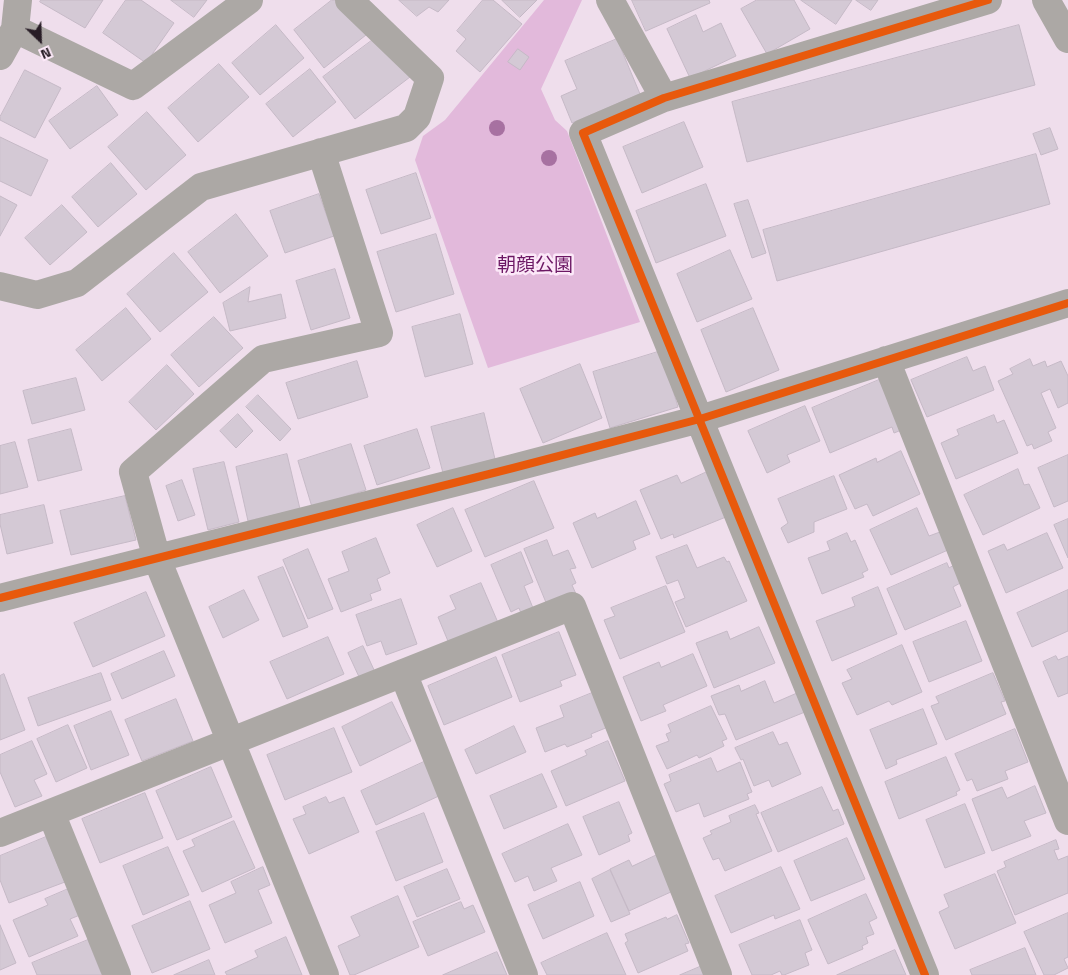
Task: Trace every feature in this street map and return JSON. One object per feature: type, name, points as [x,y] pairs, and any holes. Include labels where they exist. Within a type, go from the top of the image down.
[{"type":"street","points":[[0,56],[15,29],[18,0]]},
{"type":"street","points":[[15,29],[133,86],[249,0]]},
{"type":"street","points":[[0,286],[37,295],[77,283],[201,187],[406,128],[417,117],[430,78],[349,0]]},
{"type":"street","points":[[610,0],[664,98]]},
{"type":"street","points":[[925,975],[584,133],[664,98],[988,0]]},
{"type":"street","points":[[1055,3],[1068,39]]},
{"type":"street","points":[[320,152],[379,333],[263,359],[133,472],[157,559],[325,975]]},
{"type":"street","points":[[0,598],[700,419],[1068,303]]},
{"type":"street","points":[[886,360],[1068,821]]},
{"type":"street","points":[[0,834],[572,606],[718,975]]},
{"type":"street","points":[[403,673],[524,975]]},
{"type":"street","points":[[51,813],[117,975]]},
{"type":"green space","name":"朝顔公園","points":[[544,0],[582,0],[541,89],[555,120],[567,131],[640,322],[488,368],[415,160],[423,136],[445,120]]},
{"type":"building","points":[[41,0],[103,0],[85,28],[40,2]]},
{"type":"building","points":[[126,0],[141,0],[174,23],[146,63],[103,33]]},
{"type":"building","points":[[171,0],[207,0],[194,17]]},
{"type":"building","points":[[332,0],[338,0],[366,35],[324,68],[294,30]]},
{"type":"building","points":[[399,0],[449,0],[438,12],[429,7],[417,16]]},
{"type":"building","points":[[483,0],[493,0],[522,24],[480,72],[456,51],[466,39],[457,31]]},
{"type":"building","points":[[502,0],[537,0],[520,17]]},
{"type":"building","points":[[632,0],[709,0],[710,3],[646,31]]},
{"type":"building","points":[[757,0],[794,0],[810,29],[767,54],[741,9]]},
{"type":"building","points":[[801,0],[852,0],[836,24]]},
{"type":"building","points":[[856,0],[878,0],[871,10]]},
{"type":"building","points":[[696,15],[703,32],[721,23],[736,56],[690,78],[667,29]]},
{"type":"building","points":[[276,25],[304,58],[260,95],[232,63]]},
{"type":"building","points":[[1019,25],[1035,85],[747,162],[732,102]]},
{"type":"building","points":[[378,36],[410,77],[355,119],[323,77]]},
{"type":"building","points":[[617,39],[640,94],[572,123],[561,96],[577,89],[565,61]]},
{"type":"building","points":[[518,49],[529,57],[520,70],[508,62]]},
{"type":"building","points":[[219,64],[249,97],[198,142],[168,108]]},
{"type":"building","points":[[310,69],[336,102],[293,137],[266,104]]},
{"type":"building","points":[[25,70],[61,88],[35,138],[0,120]]},
{"type":"building","points":[[97,86],[118,115],[70,149],[49,121]]},
{"type":"building","points":[[147,112],[186,155],[146,190],[108,147]]},
{"type":"building","points":[[684,122],[703,167],[642,193],[623,147]]},
{"type":"building","points":[[1050,128],[1058,149],[1041,155],[1033,134]]},
{"type":"building","points":[[0,137],[48,160],[31,196],[0,181]]},
{"type":"building","points":[[1036,154],[1050,204],[777,281],[763,230]]},
{"type":"building","points":[[111,163],[137,194],[98,227],[72,197]]},
{"type":"building","points":[[416,173],[431,218],[381,234],[366,190]]},
{"type":"building","points":[[706,184],[726,236],[656,263],[636,211]]},
{"type":"building","points":[[319,194],[334,236],[285,253],[270,211]]},
{"type":"building","points":[[0,196],[17,205],[0,236]]},
{"type":"building","points":[[748,200],[766,253],[752,258],[734,204]]},
{"type":"building","points":[[62,205],[87,232],[50,265],[25,238]]},
{"type":"building","points":[[236,214],[268,256],[220,293],[188,252]]},
{"type":"building","points":[[436,234],[454,294],[396,312],[377,252]]},
{"type":"building","points":[[730,250],[752,299],[697,322],[677,274]]},
{"type":"building","points":[[174,253],[208,292],[160,332],[127,294]]},
{"type":"building","points":[[335,269],[350,318],[311,330],[296,281]]},
{"type":"building","points":[[250,287],[248,302],[281,294],[286,318],[230,331],[223,303]]},
{"type":"building","points":[[126,308],[151,339],[102,381],[76,350]]},
{"type":"building","points":[[753,308],[779,370],[726,392],[701,330]]},
{"type":"building","points":[[460,314],[473,364],[425,377],[412,327]]},
{"type":"building","points":[[214,317],[243,348],[199,387],[171,355]]},
{"type":"building","points":[[661,351],[678,407],[610,428],[593,372]]},
{"type":"building","points":[[967,357],[973,371],[985,366],[994,390],[927,417],[911,380]]},
{"type":"building","points":[[1030,359],[1033,366],[1045,361],[1047,367],[1061,361],[1068,376],[1068,403],[1058,408],[1050,389],[1041,393],[1056,428],[1048,432],[1052,441],[1034,449],[1032,444],[1027,446],[998,381],[1013,374],[1010,369]]},
{"type":"building","points":[[357,361],[368,397],[298,419],[286,383]]},
{"type":"building","points":[[580,364],[602,418],[543,443],[520,389]]},
{"type":"building","points":[[167,365],[194,394],[156,430],[129,402]]},
{"type":"building","points":[[76,378],[85,410],[32,424],[23,391]]},
{"type":"building","points":[[879,380],[904,429],[894,433],[892,427],[830,453],[812,408]]},
{"type":"building","points":[[258,395],[291,429],[280,441],[246,407]]},
{"type":"building","points":[[805,406],[820,441],[787,455],[790,462],[767,473],[748,431]]},
{"type":"building","points":[[484,413],[495,459],[443,473],[431,427]]},
{"type":"building","points":[[238,414],[253,431],[236,448],[220,431]]},
{"type":"building","points":[[994,415],[997,423],[1004,420],[1018,453],[956,479],[941,443],[959,435],[957,430]]},
{"type":"building","points":[[71,429],[82,470],[38,481],[28,440]]},
{"type":"building","points":[[417,429],[430,468],[377,485],[364,446]]},
{"type":"building","points":[[15,442],[28,487],[0,494],[0,446]]},
{"type":"building","points":[[351,444],[366,490],[312,507],[298,461]]},
{"type":"building","points":[[901,451],[920,494],[873,516],[867,504],[855,509],[839,475],[876,458],[877,462]]},
{"type":"building","points":[[287,454],[300,509],[248,521],[236,467]]},
{"type":"building","points":[[1068,455],[1068,501],[1054,507],[1038,468]]},
{"type":"building","points":[[224,462],[239,522],[208,530],[193,469]]},
{"type":"building","points":[[1018,469],[1024,485],[1029,484],[1040,508],[983,535],[964,495]]},
{"type":"building","points":[[707,472],[726,517],[674,538],[673,534],[661,539],[640,490],[677,475],[681,483]]},
{"type":"building","points":[[834,476],[847,509],[814,522],[814,532],[788,543],[781,528],[788,523],[778,499]]},
{"type":"building","points":[[182,480],[195,515],[178,521],[166,486]]},
{"type":"building","points":[[534,481],[554,528],[485,557],[465,510]]},
{"type":"building","points":[[125,496],[136,540],[71,555],[60,511]]},
{"type":"building","points":[[636,501],[650,534],[633,541],[636,549],[592,568],[573,523],[595,513],[597,518]]},
{"type":"building","points":[[44,505],[53,543],[7,554],[0,524],[0,515]]},
{"type":"building","points":[[453,508],[472,551],[437,567],[417,525]]},
{"type":"building","points":[[917,508],[929,536],[940,532],[948,550],[891,575],[870,530]]},
{"type":"building","points":[[1068,519],[1068,558],[1054,525]]},
{"type":"building","points":[[847,533],[851,542],[855,540],[868,570],[862,573],[864,577],[822,594],[808,558],[830,550],[827,542]]},
{"type":"building","points":[[1047,533],[1063,568],[1006,593],[988,551],[1004,544],[1007,550]]},
{"type":"building","points":[[376,538],[390,573],[377,579],[381,590],[370,594],[372,600],[341,612],[328,579],[349,571],[342,552]]},
{"type":"building","points":[[547,540],[553,556],[568,550],[576,568],[570,569],[576,583],[572,585],[576,594],[547,605],[524,549]]},
{"type":"building","points":[[687,545],[697,568],[724,557],[727,562],[729,561],[747,601],[686,627],[675,602],[685,598],[678,580],[667,584],[656,557]]},
{"type":"building","points":[[308,549],[333,609],[308,619],[283,560]]},
{"type":"building","points":[[521,552],[533,582],[524,586],[533,608],[521,613],[519,608],[511,612],[491,565]]},
{"type":"building","points":[[947,563],[949,568],[954,565],[962,582],[953,587],[961,606],[905,630],[887,589]]},
{"type":"building","points":[[283,567],[308,627],[283,637],[258,577]]},
{"type":"building","points":[[481,583],[499,625],[450,646],[438,617],[456,609],[450,596]]},
{"type":"building","points":[[666,586],[685,632],[620,659],[604,620],[615,616],[611,608]]},
{"type":"building","points":[[878,587],[897,634],[832,661],[816,621],[855,606],[852,598]]},
{"type":"building","points":[[244,590],[259,620],[223,638],[209,607]]},
{"type":"building","points":[[1068,590],[1068,631],[1032,647],[1017,613]]},
{"type":"building","points":[[146,592],[165,636],[93,667],[74,623]]},
{"type":"building","points":[[401,599],[417,644],[386,655],[381,641],[367,646],[356,615]]},
{"type":"building","points":[[966,621],[982,661],[929,682],[913,642]]},
{"type":"building","points":[[759,627],[775,663],[714,688],[696,643],[727,631],[730,639]]},
{"type":"building","points":[[559,632],[576,675],[560,681],[562,686],[520,702],[502,655]]},
{"type":"building","points":[[328,637],[344,674],[287,699],[270,662]]},
{"type":"building","points":[[902,645],[922,692],[892,705],[889,701],[857,715],[842,683],[852,679],[847,670]]},
{"type":"building","points":[[363,646],[375,672],[360,679],[348,653]]},
{"type":"building","points":[[164,651],[175,676],[122,699],[111,674]]},
{"type":"building","points":[[693,654],[707,686],[663,705],[666,711],[641,721],[623,677],[659,662],[661,667]]},
{"type":"building","points":[[1056,656],[1058,660],[1068,656],[1068,693],[1058,697],[1043,662]]},
{"type":"building","points":[[496,657],[512,697],[444,725],[428,686]]},
{"type":"building","points":[[101,673],[111,700],[38,726],[28,698]]},
{"type":"building","points":[[993,673],[1005,701],[1001,702],[1006,714],[946,740],[931,706],[939,703],[936,697]]},
{"type":"building","points":[[4,674],[25,730],[0,740],[0,676]]},
{"type":"building","points":[[765,681],[774,703],[797,693],[805,712],[736,740],[725,714],[719,715],[711,696],[739,685],[741,691]]},
{"type":"building","points":[[597,691],[608,727],[591,734],[592,737],[567,747],[565,744],[545,752],[536,728],[564,717],[560,706]]},
{"type":"building","points":[[176,699],[193,741],[142,761],[125,720]]},
{"type":"building","points":[[392,702],[411,741],[360,766],[342,727]]},
{"type":"building","points":[[711,706],[727,739],[722,741],[724,746],[699,758],[697,755],[667,769],[656,746],[669,741],[666,734],[671,732],[668,725]]},
{"type":"building","points":[[923,709],[937,744],[896,760],[897,764],[886,769],[870,730]]},
{"type":"building","points":[[111,711],[129,755],[91,770],[74,726]]},
{"type":"building","points":[[68,725],[87,768],[56,782],[37,739]]},
{"type":"building","points":[[514,726],[526,752],[476,774],[465,750]]},
{"type":"building","points":[[334,728],[352,772],[285,800],[267,755]]},
{"type":"building","points":[[1015,729],[1028,762],[1005,771],[1008,779],[977,791],[972,779],[967,781],[955,754]]},
{"type":"building","points":[[773,732],[779,745],[787,742],[801,774],[772,787],[769,780],[754,786],[743,759],[741,760],[735,748]]},
{"type":"building","points":[[32,741],[47,774],[34,780],[42,796],[15,807],[0,772],[0,755]]},
{"type":"building","points":[[608,741],[625,781],[566,806],[551,771],[587,755],[585,751]]},
{"type":"building","points":[[946,757],[960,790],[956,792],[957,795],[899,819],[885,782]]},
{"type":"building","points":[[711,758],[717,772],[740,762],[752,792],[747,794],[749,799],[704,817],[699,803],[676,812],[664,784],[671,781],[669,775]]},
{"type":"building","points":[[426,761],[441,795],[376,825],[361,791]]},
{"type":"building","points":[[211,767],[232,817],[177,840],[156,791]]},
{"type":"building","points":[[542,774],[557,807],[504,829],[490,796]]},
{"type":"building","points":[[1035,786],[1046,813],[1024,821],[1031,836],[992,851],[972,799],[1002,787],[1007,798]]},
{"type":"building","points":[[822,787],[833,811],[838,809],[844,824],[778,852],[761,813]]},
{"type":"building","points":[[145,793],[163,838],[100,863],[82,819]]},
{"type":"building","points":[[326,797],[329,803],[344,797],[359,832],[309,854],[293,819],[306,814],[303,807]]},
{"type":"building","points":[[619,802],[632,833],[628,835],[630,841],[599,855],[583,817]]},
{"type":"building","points":[[965,804],[985,853],[945,868],[926,820]]},
{"type":"building","points":[[755,805],[759,813],[756,814],[772,851],[725,871],[719,858],[713,860],[703,838],[712,834],[710,831],[731,822],[729,816]]},
{"type":"building","points":[[424,813],[443,862],[396,881],[376,832]]},
{"type":"building","points":[[234,821],[255,868],[202,892],[183,851],[195,846],[192,840]]},
{"type":"building","points":[[568,824],[582,855],[551,868],[557,881],[534,891],[528,876],[515,882],[502,854]]},
{"type":"building","points":[[46,837],[65,882],[9,903],[0,880],[0,856]]},
{"type":"building","points":[[847,838],[865,879],[811,901],[794,861]]},
{"type":"building","points":[[1056,840],[1059,849],[1054,850],[1058,860],[1068,856],[1068,893],[1015,915],[997,871],[1006,867],[1004,862]]},
{"type":"building","points":[[168,847],[189,895],[143,915],[123,866]]},
{"type":"building","points":[[657,855],[673,891],[629,911],[610,869],[629,860],[632,866]]},
{"type":"building","points":[[263,867],[270,885],[258,890],[272,923],[225,943],[209,905],[236,893],[231,882]]},
{"type":"building","points":[[781,867],[800,909],[775,919],[774,915],[731,933],[715,896]]},
{"type":"building","points":[[447,869],[460,899],[417,917],[404,887]]},
{"type":"building","points":[[610,870],[630,914],[611,922],[592,879]]},
{"type":"building","points":[[995,874],[1016,923],[955,949],[939,912],[949,907],[944,895]]},
{"type":"building","points":[[580,882],[594,916],[543,939],[528,905]]},
{"type":"building","points":[[73,887],[85,913],[70,919],[78,936],[29,957],[13,920],[48,905],[45,899]]},
{"type":"building","points":[[866,894],[877,918],[869,922],[874,934],[866,937],[868,943],[862,946],[863,949],[828,964],[808,920]]},
{"type":"building","points":[[398,896],[419,947],[354,975],[350,975],[338,946],[360,936],[351,917]]},
{"type":"building","points":[[190,901],[210,949],[152,973],[132,926]]},
{"type":"building","points":[[461,902],[464,909],[473,905],[485,932],[428,956],[413,922]]},
{"type":"building","points":[[1068,913],[1068,957],[1064,959],[1068,968],[1054,975],[1044,975],[1024,932]]},
{"type":"building","points":[[677,915],[689,943],[685,944],[688,951],[638,973],[625,943],[628,941],[625,934],[666,917],[667,919]]},
{"type":"building","points":[[800,920],[812,950],[805,953],[809,965],[784,975],[780,971],[771,975],[752,975],[739,945]]},
{"type":"building","points":[[0,925],[16,963],[0,970]]},
{"type":"building","points":[[607,933],[626,975],[547,975],[541,963]]},
{"type":"building","points":[[286,937],[302,975],[227,975],[225,972],[258,957],[255,951]]},
{"type":"building","points":[[88,940],[102,975],[37,975],[32,963]]},
{"type":"building","points":[[1025,948],[1036,975],[972,975],[970,970]]},
{"type":"building","points":[[895,950],[906,975],[837,975]]},
{"type":"building","points":[[497,952],[507,975],[443,975]]},
{"type":"building","points":[[209,960],[215,975],[174,975]]},
{"type":"building","points":[[702,966],[706,975],[680,975]]},
{"type":"cycle path","points":[[925,975],[583,133],[664,98],[988,0]]},
{"type":"cycle path","points":[[0,598],[700,419],[1068,303]]}]
